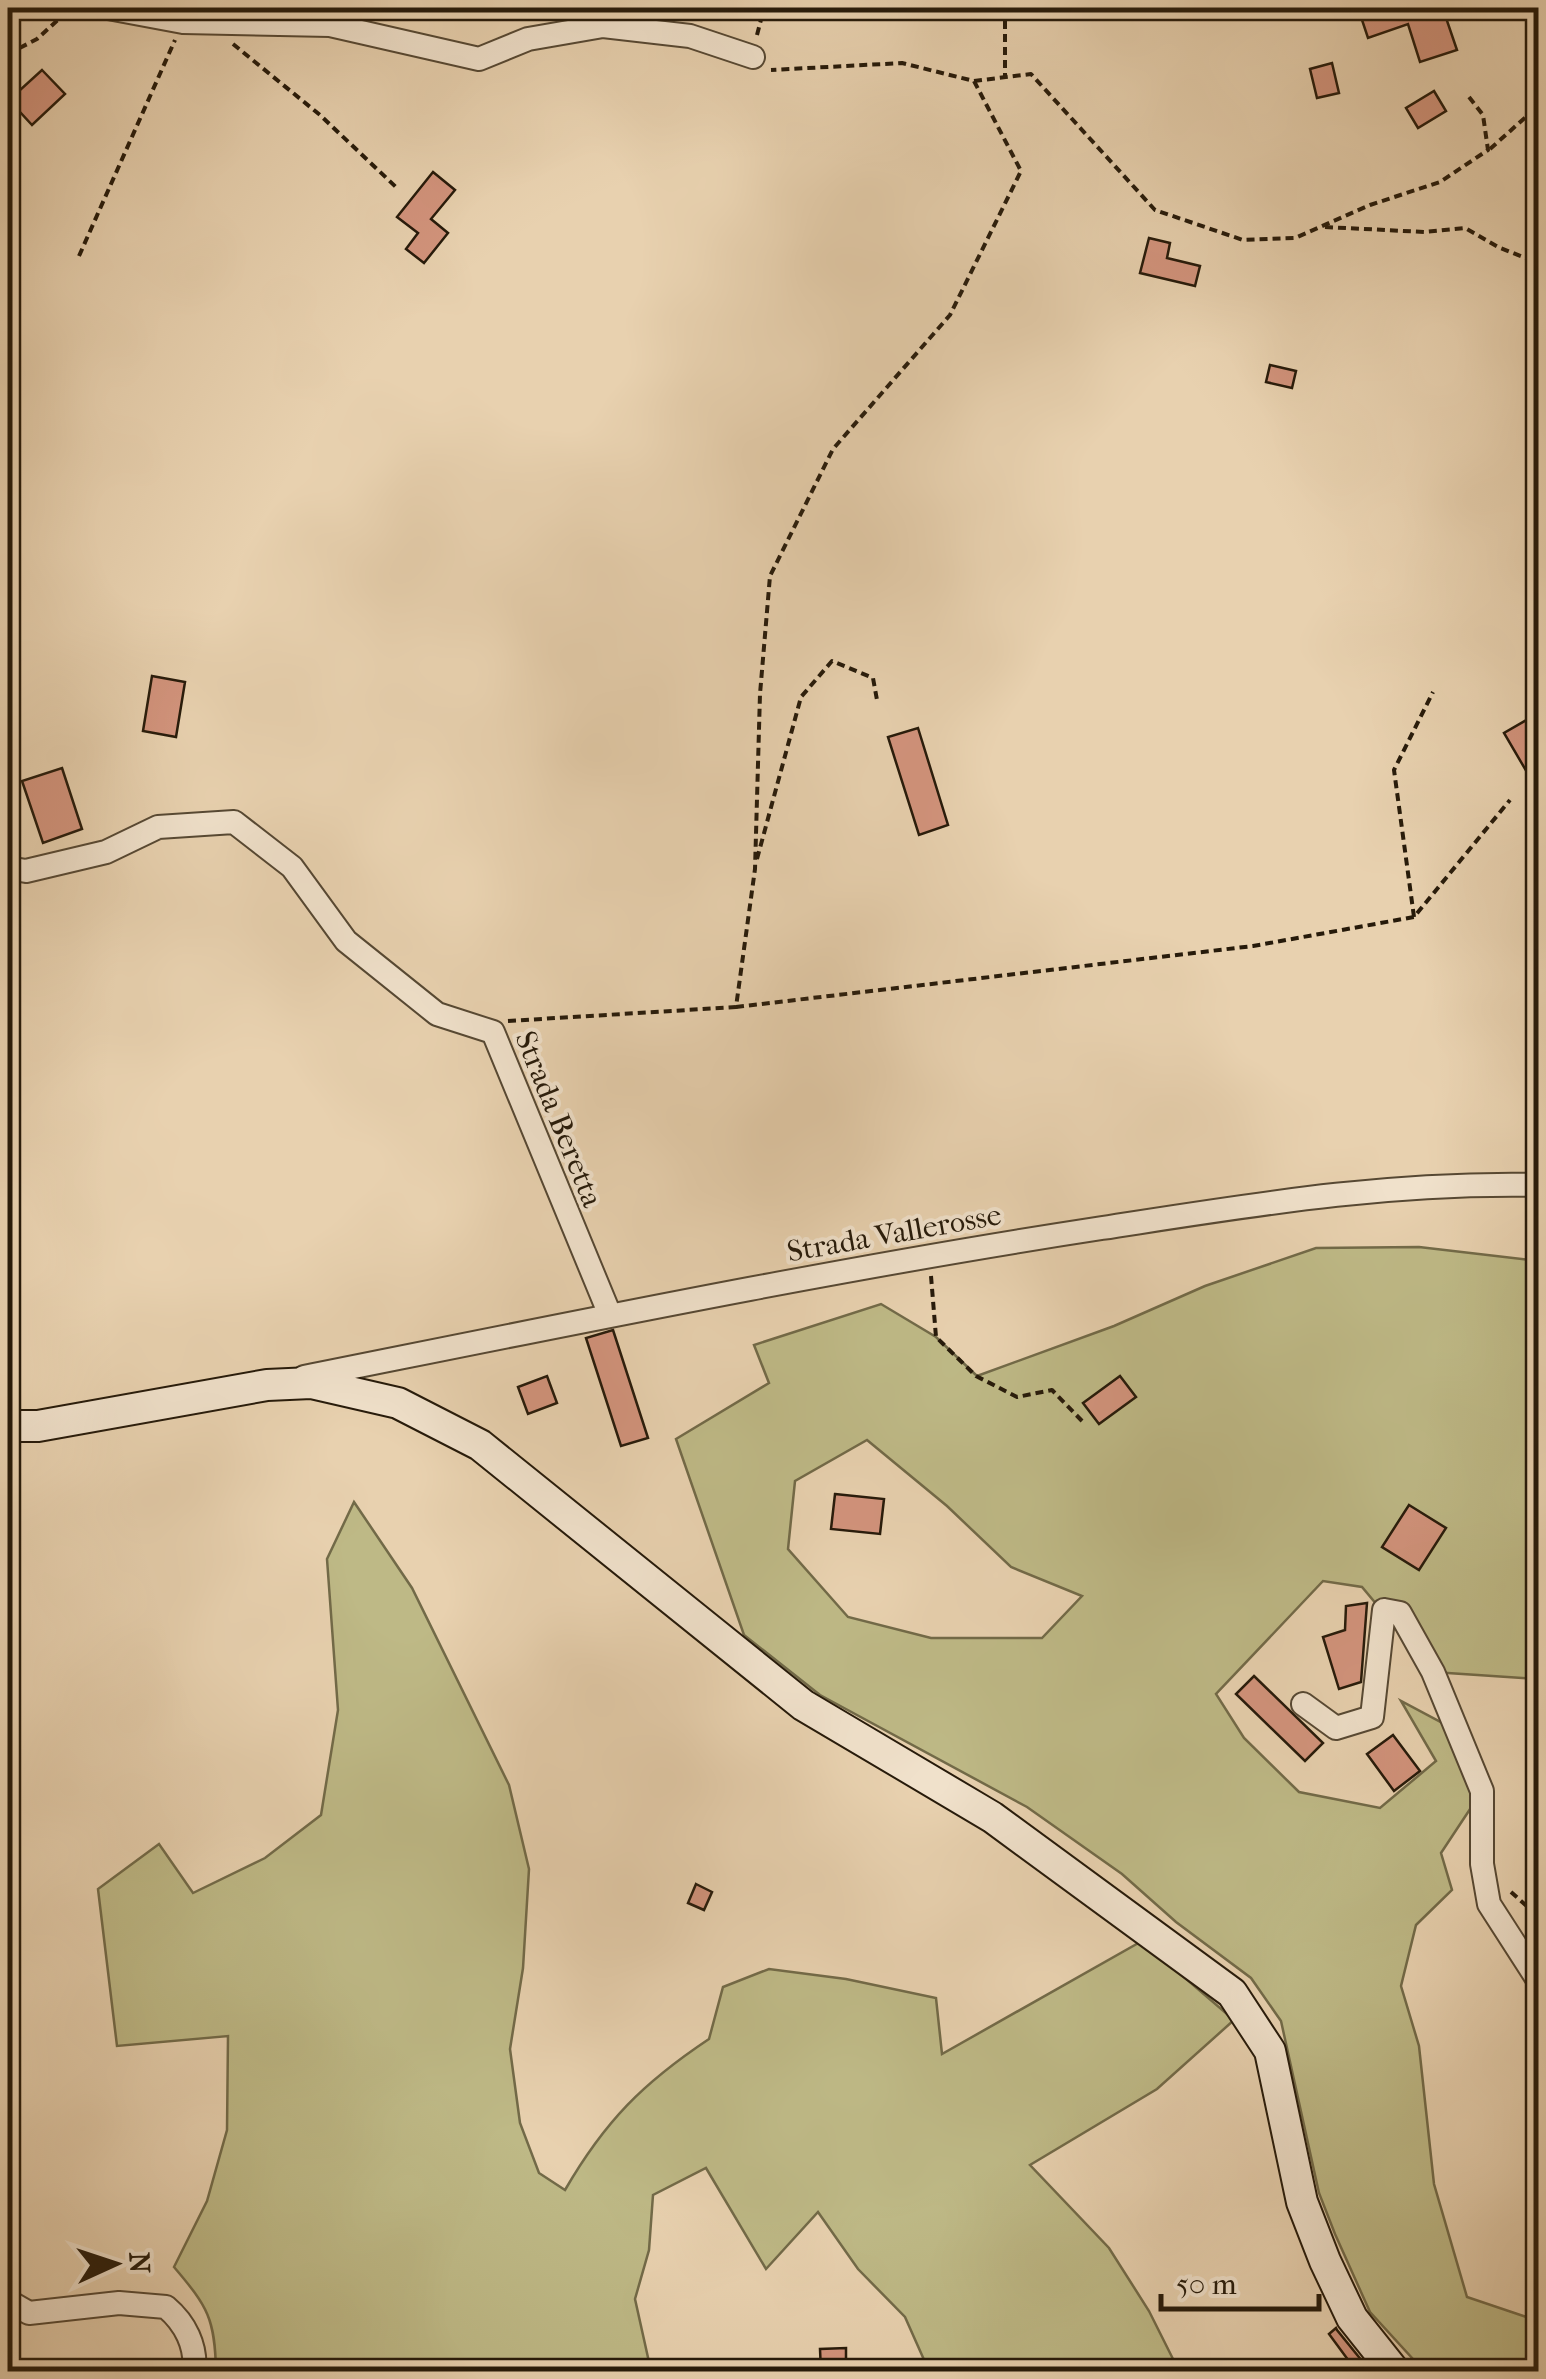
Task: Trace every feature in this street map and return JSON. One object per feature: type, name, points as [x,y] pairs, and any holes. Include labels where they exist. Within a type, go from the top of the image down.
[{"type":"street","points":[[108,8],[194,22],[330,25],[479,59],[528,39],[602,26],[690,36],[753,57]]},
{"type":"street","name":"Strada Beretta","points":[[8,868],[26,870],[106,852],[158,827],[234,822],[292,867],[346,941],[437,1014],[493,1032],[610,1315]]},
{"type":"street","name":"Strada Vallerosse","points":[[266,1385],[610,1315],[1249,1202],[1387,1188],[1538,1185]]},
{"type":"street","points":[[8,1426],[38,1426],[266,1385],[311,1383],[359,1392],[438,1420],[480,1445],[804,1705],[992,1818],[1232,1994],[1270,2051],[1302,2202],[1325,2262],[1352,2318],[1396,2372]]},
{"type":"street","points":[[1303,1704],[1336,1728],[1372,1717],[1384,1610],[1400,1614],[1448,1703],[1482,1791],[1482,1864],[1490,1904],[1538,1980]]},
{"type":"street","points":[[8,2302],[29,2313],[120,2303],[166,2307],[188,2333],[194,2372]]},
{"type":"path","points":[[8,54],[37,39],[70,8]]},
{"type":"path","points":[[764,8],[753,57],[767,70],[902,63],[974,81],[1031,74],[1156,210],[1243,240],[1295,238],[1440,182],[1488,150],[1538,106]]},
{"type":"path","points":[[1005,8],[1006,77]]},
{"type":"path","points":[[79,256],[194,22],[320,115],[397,188]]},
{"type":"path","points":[[736,1007],[755,868],[760,694],[770,576],[832,449],[950,314],[1021,171],[974,81]]},
{"type":"path","points":[[1466,93],[1482,116],[1488,150]]},
{"type":"path","points":[[1320,228],[1380,227],[1425,232],[1465,228],[1498,247],[1528,259],[1538,258]]},
{"type":"path","points":[[755,868],[801,697],[832,661],[873,678],[877,700]]},
{"type":"path","points":[[1414,917],[1394,770],[1433,692]]},
{"type":"path","points":[[493,1032],[514,1018],[736,1007],[1253,946],[1414,917],[1510,800]]},
{"type":"path","points":[[929,1257],[936,1337],[976,1376],[1017,1398],[1052,1390],[1082,1422]]},
{"type":"shaded area","points":[[1419,1247],[1538,1261],[1538,1679],[1433,1672],[1362,1587],[1323,1581],[1216,1694],[1244,1738],[1299,1792],[1380,1808],[1436,1761],[1401,1701],[1461,1733],[1482,1791],[1441,1853],[1452,1890],[1416,1925],[1401,1986],[1419,2046],[1434,2184],[1467,2297],[1538,2321],[1538,2371],[1424,2371],[1370,2312],[1335,2234],[1319,2193],[1281,2021],[1251,1978],[1176,1922],[1122,1874],[1027,1807],[820,1695],[744,1635],[676,1439],[769,1383],[754,1345],[881,1304],[936,1337],[977,1376],[1114,1326],[1205,1286],[1316,1248]],"holes":[[[867,1440],[947,1506],[1011,1567],[1082,1596],[1042,1638],[931,1638],[848,1617],[788,1549],[795,1481]]]},
{"type":"shaded area","points":[[354,1502],[412,1588],[509,1785],[529,1869],[523,1968],[510,2049],[520,2123],[539,2173],[565,2190],[595,2143],[627,2105],[664,2071],[709,2039],[723,1987],[769,1969],[846,1979],[936,1998],[942,2054],[1142,1941],[1234,2020],[1157,2089],[1030,2165],[1109,2248],[1149,2311],[1179,2371],[929,2371],[905,2317],[858,2269],[818,2212],[766,2269],[706,2168],[653,2195],[649,2250],[635,2299],[651,2371],[216,2371],[214,2338],[207,2314],[174,2267],[207,2201],[227,2130],[228,2036],[117,2046],[98,1889],[159,1844],[193,1893],[265,1858],[321,1815],[338,1710],[327,1559]]},
{"type":"building","points":[[1358,8],[1447,8],[1444,12],[1457,50],[1420,62],[1408,24],[1368,38]]},
{"type":"building","points":[[1332,63],[1339,93],[1317,98],[1310,69]]},
{"type":"building","points":[[42,70],[65,94],[32,125],[9,100]]},
{"type":"building","points":[[1434,91],[1446,111],[1418,128],[1406,108]]},
{"type":"building","points":[[433,172],[455,190],[431,219],[448,233],[424,263],[406,249],[418,233],[397,217]]},
{"type":"building","points":[[1149,238],[1170,243],[1167,258],[1200,266],[1195,286],[1140,273]]},
{"type":"building","points":[[1270,365],[1296,371],[1292,388],[1266,382]]},
{"type":"building","points":[[152,676],[185,682],[176,737],[143,731]]},
{"type":"building","points":[[1530,718],[1538,732],[1538,791],[1504,733]]},
{"type":"building","points":[[918,728],[948,825],[919,835],[888,737]]},
{"type":"building","points":[[62,768],[82,829],[43,843],[22,781]]},
{"type":"building","points":[[613,1330],[648,1438],[621,1446],[586,1338]]},
{"type":"building","points":[[547,1376],[557,1403],[528,1414],[518,1387]]},
{"type":"building","points":[[1120,1376],[1136,1397],[1099,1424],[1083,1403]]},
{"type":"building","points":[[835,1494],[884,1499],[880,1534],[831,1529]]},
{"type":"building","points":[[1409,1505],[1446,1528],[1419,1570],[1382,1547]]},
{"type":"building","points":[[1367,1603],[1361,1682],[1339,1689],[1323,1637],[1345,1630],[1346,1606]]},
{"type":"building","points":[[1254,1676],[1323,1743],[1305,1761],[1236,1694]]},
{"type":"building","points":[[1393,1735],[1420,1771],[1394,1791],[1367,1754]]},
{"type":"building","points":[[696,1884],[712,1892],[704,1910],[688,1903]]},
{"type":"building","points":[[1336,2328],[1371,2372],[1357,2372],[1329,2334]]},
{"type":"building","points":[[846,2348],[846,2372],[821,2372],[820,2349]]}]
